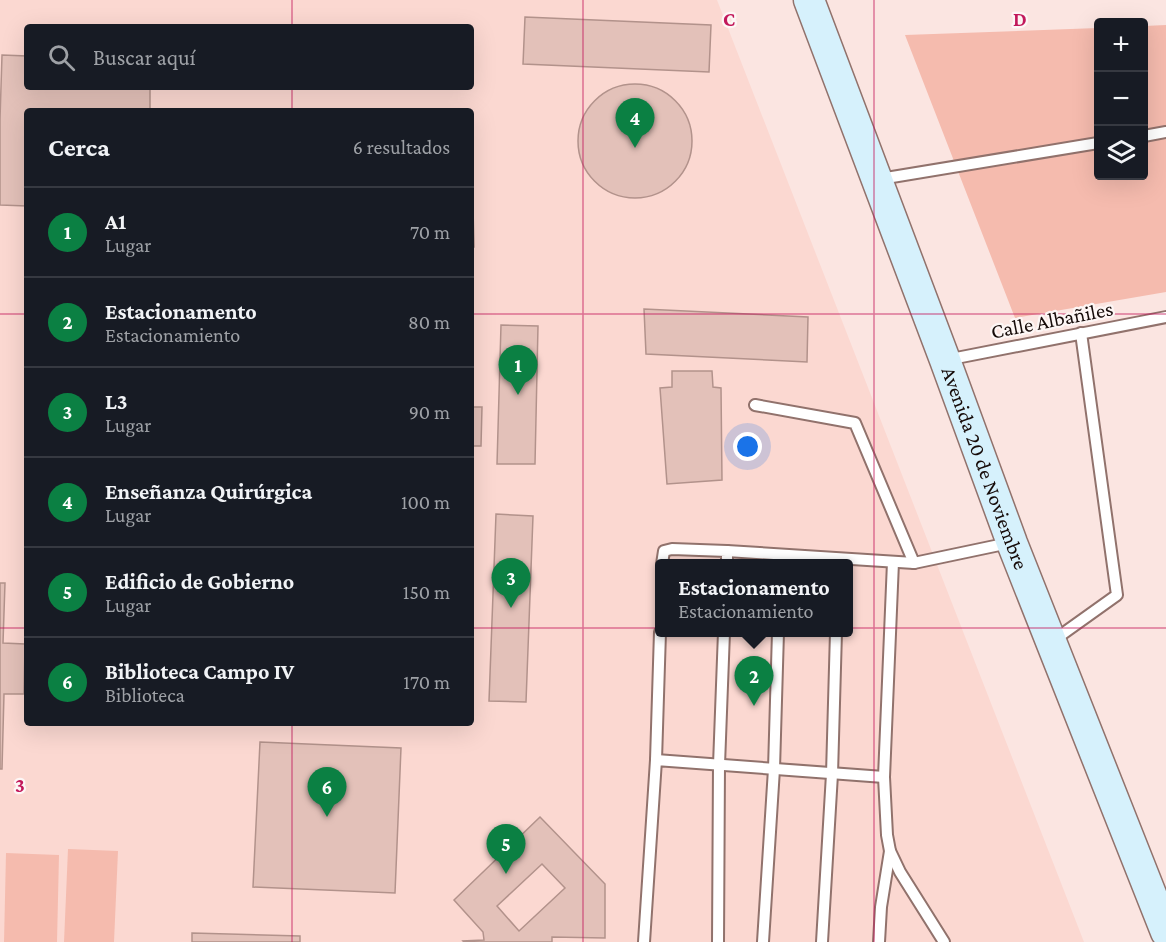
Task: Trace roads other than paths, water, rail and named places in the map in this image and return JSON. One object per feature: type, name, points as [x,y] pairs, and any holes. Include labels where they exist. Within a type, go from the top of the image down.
[{"type":"main road","name":"Avenida 20 de Noviembre","points":[[809,0],[1012,543],[1166,932]]},
{"type":"lane","points":[[1148,135],[1166,132]]},
{"type":"lane","points":[[877,180],[1094,145]]},
{"type":"lane","name":"Calle Albañiles","points":[[945,360],[1166,317]]},
{"type":"lane","points":[[1051,642],[1117,595],[1080,333]]},
{"type":"lane","points":[[754,405],[855,423],[914,563]]},
{"type":"lane","points":[[853,561],[914,563],[1012,543]]},
{"type":"lane","points":[[663,559],[664,551],[672,549],[727,551],[780,559]]},
{"type":"lane","points":[[727,551],[727,559]]},
{"type":"lane","points":[[893,562],[884,777],[887,835],[890,851],[900,872],[944,942]]},
{"type":"lane","points":[[644,942],[656,760],[660,637]]},
{"type":"lane","points":[[718,942],[719,765],[724,637]]},
{"type":"lane","points":[[763,942],[774,770],[778,637]]},
{"type":"lane","points":[[822,942],[832,774],[836,637]]},
{"type":"lane","points":[[656,760],[884,777]]},
{"type":"lane","points":[[879,942],[881,907],[890,851]]},
{"type":"place","name":"Enseñanza Quirúrgica","points":[[635,148]]},
{"type":"place","name":"A1","points":[[518,395]]},
{"type":"place","name":"L3","points":[[511,608]]},
{"type":"place","name":"Estacionamento","points":[[754,706]]},
{"type":"place","name":"Biblioteca Campo IV","points":[[327,817]]},
{"type":"place","name":"Edificio de Gobierno","points":[[506,874]]}]
